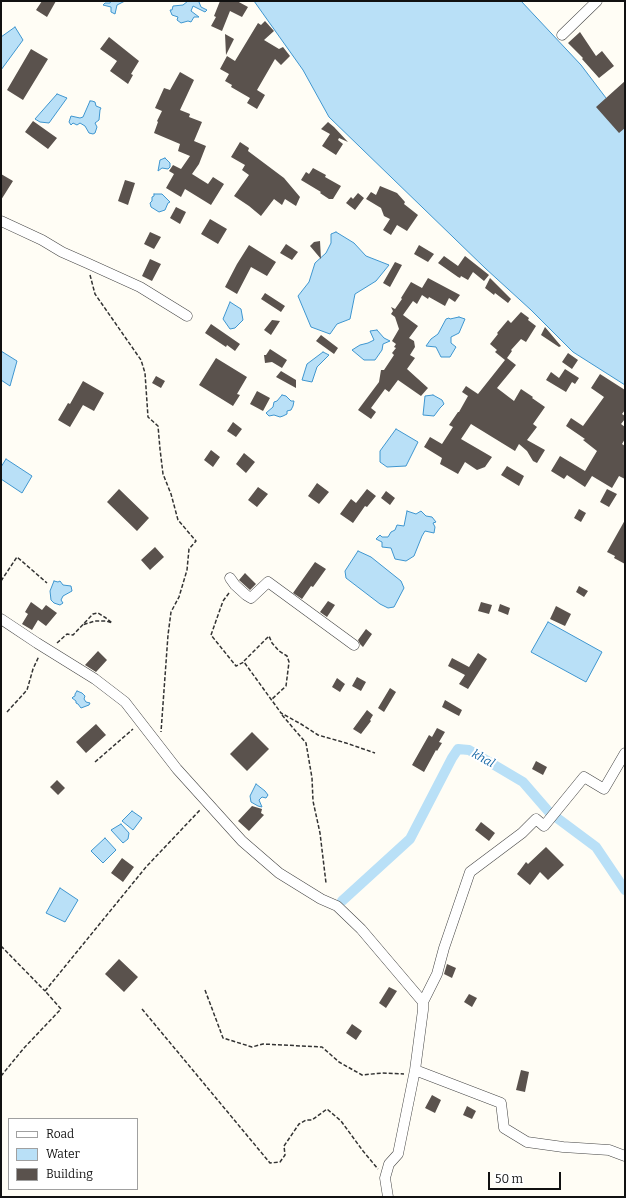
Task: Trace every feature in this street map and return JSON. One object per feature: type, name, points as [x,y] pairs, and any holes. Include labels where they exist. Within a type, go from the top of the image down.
[{"type":"street","points":[[562,35],[597,1]]},
{"type":"street","points":[[1,221],[42,240],[87,264],[140,287],[187,316]]},
{"type":"street","points":[[233,581],[250,598],[268,582],[354,645]]},
{"type":"street","points":[[1,619],[37,644],[95,679],[125,702],[177,769],[242,841],[279,873],[321,899],[337,906],[361,929],[423,1002]]},
{"type":"street","points":[[388,1197],[385,1178],[389,1164],[398,1154],[414,1071],[423,1002],[437,974],[470,872],[522,833],[536,819],[544,826],[584,777],[604,789],[625,753]]},
{"type":"street","points":[[414,1071],[501,1103],[504,1128],[527,1142],[562,1147],[609,1150],[625,1156]]},
{"type":"path","points":[[87,264],[95,294],[141,360],[145,372],[148,417],[158,426],[163,474],[171,494],[178,520],[196,541],[189,549],[187,570],[179,597],[171,612],[161,728],[163,751]]},
{"type":"path","points":[[1,581],[17,557],[47,583]]},
{"type":"path","points":[[233,581],[223,601],[211,635],[236,666],[244,662],[269,636],[272,643],[286,656],[289,662],[286,686],[271,700]]},
{"type":"path","points":[[244,662],[280,713],[306,744],[312,778],[313,801],[320,832],[326,882]]},
{"type":"path","points":[[280,713],[302,724],[318,735],[375,753]]},
{"type":"path","points":[[95,762],[141,722]]},
{"type":"path","points":[[45,991],[146,867],[207,802]]},
{"type":"path","points":[[1,946],[61,1009],[24,1048],[1,1076]]},
{"type":"path","points":[[205,990],[223,1038],[252,1047],[263,1044],[322,1047],[339,1062],[362,1075],[382,1073],[397,1074],[414,1071]]},
{"type":"path","points":[[142,1008],[270,1164],[280,1162],[285,1155],[284,1146],[299,1124],[306,1120],[312,1120],[327,1109],[341,1121],[378,1169],[387,1173]]},
{"type":"water","points":[[111,1],[125,1],[117,5],[115,14],[111,12],[111,7],[103,5],[105,3],[110,3]]},
{"type":"water","points":[[188,1],[200,1],[201,7],[207,10],[205,12],[193,6],[191,11],[199,17],[194,17],[191,22],[188,21],[181,23],[177,20],[178,17],[172,15],[170,10],[172,10],[173,6],[183,5]]},
{"type":"water","points":[[254,1],[521,1],[581,65],[606,98],[625,119],[625,385],[573,352],[329,117],[303,70]]},
{"type":"water","points":[[15,27],[23,40],[1,70],[1,37]]},
{"type":"water","points":[[57,94],[67,98],[49,123],[40,122],[35,119]]},
{"type":"water","points":[[90,101],[95,102],[96,106],[101,108],[99,120],[95,123],[97,127],[95,133],[93,134],[89,133],[85,126],[80,123],[77,125],[73,123],[71,125],[69,122],[71,116],[80,118],[83,117]]},
{"type":"water","points":[[165,158],[170,163],[170,167],[168,169],[162,168],[158,171],[160,160]]},
{"type":"water","points":[[154,194],[162,194],[170,202],[165,210],[159,212],[151,207],[150,203]]},
{"type":"water","points":[[336,232],[354,243],[366,256],[389,265],[376,281],[355,294],[350,319],[337,324],[330,334],[311,327],[298,296],[309,282],[315,263],[326,253],[331,243],[331,234]]},
{"type":"water","points":[[230,302],[241,309],[243,320],[235,328],[230,329],[223,319]]},
{"type":"water","points":[[459,317],[465,319],[459,333],[451,337],[451,343],[456,347],[450,357],[441,357],[436,347],[426,346],[431,339],[438,334],[446,319]]},
{"type":"water","points":[[377,330],[384,338],[390,341],[383,344],[382,350],[375,360],[364,360],[352,350],[360,345],[374,340],[370,331]]},
{"type":"water","points":[[1,351],[17,361],[10,386],[1,380]]},
{"type":"water","points":[[323,352],[329,355],[317,367],[312,382],[302,380],[307,364]]},
{"type":"water","points":[[282,395],[286,396],[291,401],[294,401],[291,410],[287,411],[287,414],[280,417],[274,415],[269,416],[266,413],[273,407],[274,402],[277,401]]},
{"type":"water","points":[[433,395],[442,400],[444,404],[434,416],[423,415],[425,396]]},
{"type":"water","points":[[396,429],[418,442],[406,466],[387,467],[380,462],[380,451]]},
{"type":"water","points":[[6,459],[32,476],[22,493],[1,479],[1,467]]},
{"type":"water","points":[[407,511],[416,514],[421,511],[426,516],[432,517],[436,522],[433,523],[435,527],[434,533],[425,531],[414,556],[406,561],[395,559],[391,548],[382,547],[382,542],[376,539],[380,535],[382,537],[388,537],[391,532],[395,530],[397,525],[404,526]]},
{"type":"water","points":[[358,551],[371,557],[401,581],[404,588],[394,607],[388,608],[380,604],[346,578],[345,571]]},
{"type":"water","points":[[54,581],[60,581],[63,585],[71,586],[72,591],[63,596],[61,600],[63,603],[60,605],[51,600],[50,591]]},
{"type":"water","points":[[548,622],[602,652],[586,682],[531,652]]},
{"type":"water","points":[[77,691],[85,696],[84,699],[86,702],[90,703],[89,705],[81,708],[76,703],[76,701],[72,698],[75,696]]},
{"type":"water","points":[[256,784],[268,795],[266,798],[262,797],[259,800],[262,807],[251,802],[250,796]]},
{"type":"water","points":[[132,811],[142,818],[133,830],[122,821]]},
{"type":"water","points":[[121,824],[129,833],[128,839],[123,843],[111,830]]},
{"type":"water","points":[[105,838],[116,850],[103,863],[91,851]]},
{"type":"water","points":[[60,888],[78,900],[65,922],[46,913]]},
{"type":"building","points":[[42,1],[56,1],[47,17],[36,10]]},
{"type":"building","points":[[220,1],[237,1],[248,7],[242,17],[230,11],[222,31],[211,26],[216,17],[214,16]]},
{"type":"building","points":[[265,21],[274,31],[264,40],[279,49],[283,47],[290,56],[281,65],[275,59],[257,90],[265,95],[257,109],[247,103],[250,98],[231,87],[232,85],[225,81],[229,74],[220,69],[227,56],[235,61],[258,23],[261,25]]},
{"type":"building","points":[[580,32],[596,56],[602,51],[614,66],[599,78],[582,59],[583,58],[568,43]]},
{"type":"building","points":[[225,34],[234,39],[226,55]]},
{"type":"building","points":[[109,37],[139,61],[131,74],[133,75],[128,84],[110,71],[117,61],[100,49]]},
{"type":"building","points":[[31,49],[48,59],[23,100],[7,90]]},
{"type":"building","points":[[180,72],[194,80],[180,110],[190,114],[189,117],[202,122],[194,141],[206,146],[199,164],[192,174],[208,184],[213,177],[224,184],[211,205],[185,189],[181,197],[166,188],[174,174],[169,171],[173,165],[181,169],[190,156],[178,151],[180,144],[154,133],[158,122],[157,121],[162,111],[155,108],[164,88],[170,90]]},
{"type":"building","points":[[625,81],[625,128],[619,133],[596,107]]},
{"type":"building","points":[[33,121],[57,138],[48,149],[25,132]]},
{"type":"building","points":[[328,122],[348,142],[339,138],[338,140],[343,144],[336,155],[322,146],[330,134],[321,129]]},
{"type":"building","points":[[240,142],[249,148],[248,151],[284,178],[300,197],[296,206],[285,199],[282,205],[274,199],[261,216],[234,196],[249,175],[242,170],[245,165],[231,157]]},
{"type":"building","points":[[313,168],[341,186],[333,199],[329,199],[320,193],[321,192],[301,180],[306,172],[309,174]]},
{"type":"building","points":[[1,174],[13,181],[1,200]]},
{"type":"building","points":[[125,180],[135,183],[128,205],[118,201]]},
{"type":"building","points":[[380,186],[397,193],[405,202],[404,204],[418,215],[407,231],[397,225],[391,235],[383,230],[390,219],[384,216],[381,208],[366,199],[371,192],[376,195]]},
{"type":"building","points":[[358,193],[364,198],[355,210],[346,203],[351,197],[353,199]]},
{"type":"building","points":[[176,207],[186,212],[180,224],[170,218]]},
{"type":"building","points":[[210,219],[227,229],[218,244],[201,234]]},
{"type":"building","points":[[150,232],[161,237],[154,249],[144,244]]},
{"type":"building","points":[[320,241],[321,259],[310,246],[314,242]]},
{"type":"building","points":[[286,244],[298,252],[292,260],[280,253]]},
{"type":"building","points":[[249,245],[276,262],[267,276],[251,267],[237,294],[225,287]]},
{"type":"building","points":[[419,245],[434,254],[428,262],[414,254]]},
{"type":"building","points":[[444,256],[458,266],[465,256],[489,275],[484,281],[473,272],[468,280],[461,276],[460,278],[438,263]]},
{"type":"building","points":[[150,259],[161,264],[152,281],[142,276]]},
{"type":"building","points":[[395,262],[402,265],[390,287],[383,283]]},
{"type":"building","points":[[428,278],[460,295],[455,302],[449,298],[445,306],[429,297],[428,299],[422,295],[417,304],[413,301],[403,315],[418,326],[409,338],[414,341],[415,347],[410,355],[415,358],[407,369],[428,388],[421,396],[398,380],[389,392],[385,389],[371,408],[376,412],[371,419],[358,410],[379,382],[381,370],[384,370],[394,355],[392,353],[396,348],[394,347],[396,344],[392,341],[399,329],[395,317],[391,314],[393,311],[391,307],[395,309],[411,282],[422,288]]},
{"type":"building","points":[[490,278],[511,299],[508,303],[495,293],[494,295],[485,288]]},
{"type":"building","points":[[265,293],[285,306],[281,312],[261,299]]},
{"type":"building","points":[[521,312],[536,326],[526,342],[521,339],[511,350],[512,351],[507,358],[516,365],[497,388],[514,401],[521,389],[545,407],[533,424],[537,427],[527,440],[545,450],[537,463],[533,461],[527,451],[519,444],[515,451],[471,424],[461,439],[492,457],[485,467],[477,470],[465,462],[458,474],[440,464],[442,458],[424,447],[430,437],[442,444],[453,427],[449,425],[459,412],[468,396],[462,392],[466,386],[478,394],[505,360],[495,352],[497,350],[490,344],[508,320],[511,323]]},
{"type":"building","points":[[272,320],[280,321],[271,335],[264,330]]},
{"type":"building","points":[[211,324],[240,344],[235,351],[227,345],[226,347],[205,333]]},
{"type":"building","points":[[545,327],[561,346],[559,347],[541,335]]},
{"type":"building","points":[[321,335],[338,348],[334,354],[316,341]]},
{"type":"building","points":[[270,349],[287,360],[282,368],[272,362],[265,363],[264,355],[266,355]]},
{"type":"building","points":[[568,353],[578,360],[572,369],[562,362]]},
{"type":"building","points":[[216,358],[247,377],[237,394],[240,395],[233,406],[199,385]]},
{"type":"building","points":[[565,369],[579,378],[575,384],[572,382],[566,392],[546,380],[551,372],[559,378]]},
{"type":"building","points":[[281,371],[296,380],[296,388],[276,377]]},
{"type":"building","points":[[600,374],[625,390],[625,410],[622,414],[625,416],[625,419],[621,424],[625,427],[625,439],[622,444],[625,446],[625,479],[619,476],[612,488],[592,476],[585,487],[567,475],[564,479],[551,471],[560,456],[585,471],[597,451],[583,440],[585,439],[566,426],[571,418],[583,426],[604,397],[591,388]]},
{"type":"building","points":[[156,376],[165,381],[161,388],[152,383]]},
{"type":"building","points":[[83,381],[104,393],[94,411],[83,405],[70,427],[58,420],[68,403],[70,404]]},
{"type":"building","points":[[257,391],[270,398],[263,411],[250,404]]},
{"type":"building","points":[[233,422],[242,429],[236,437],[227,431]]},
{"type":"building","points":[[211,450],[220,457],[213,467],[204,460]]},
{"type":"building","points":[[244,453],[255,462],[246,473],[236,464]]},
{"type":"building","points":[[507,466],[524,476],[519,486],[501,475]]},
{"type":"building","points":[[317,483],[329,492],[319,504],[308,496]]},
{"type":"building","points":[[258,487],[268,494],[257,507],[248,500]]},
{"type":"building","points":[[119,489],[149,518],[137,531],[107,502]]},
{"type":"building","points":[[367,489],[376,496],[367,507],[365,506],[353,523],[340,514],[351,499],[356,503]]},
{"type":"building","points":[[607,489],[617,494],[609,507],[600,502]]},
{"type":"building","points":[[386,491],[395,498],[390,505],[381,498]]},
{"type":"building","points":[[579,509],[586,513],[581,522],[574,518]]},
{"type":"building","points":[[625,520],[625,564],[607,552]]},
{"type":"building","points":[[155,547],[164,557],[150,570],[141,560]]},
{"type":"building","points":[[315,562],[326,569],[302,599],[293,593]]},
{"type":"building","points":[[245,573],[256,584],[250,590],[239,580]]},
{"type":"building","points":[[579,586],[588,591],[584,597],[576,592]]},
{"type":"building","points":[[328,601],[335,605],[327,617],[320,612]]},
{"type":"building","points":[[31,602],[42,610],[46,605],[57,613],[46,626],[38,620],[32,630],[22,624],[28,614],[25,612]]},
{"type":"building","points":[[481,602],[492,605],[489,614],[478,611]]},
{"type":"building","points":[[500,604],[510,608],[508,615],[498,611]]},
{"type":"building","points":[[556,606],[571,614],[565,626],[550,619]]},
{"type":"building","points":[[366,629],[372,634],[363,647],[358,640]]},
{"type":"building","points":[[98,651],[107,660],[96,672],[85,665]]},
{"type":"building","points":[[478,653],[487,659],[468,689],[459,684],[465,675],[448,666],[452,658],[469,667]]},
{"type":"building","points":[[357,677],[366,682],[361,691],[352,686]]},
{"type":"building","points":[[337,678],[345,684],[340,692],[332,687]]},
{"type":"building","points":[[390,688],[396,692],[384,712],[378,708]]},
{"type":"building","points":[[445,700],[462,710],[459,716],[442,707]]},
{"type":"building","points":[[367,710],[373,715],[370,720],[371,721],[361,734],[353,729]]},
{"type":"building","points":[[96,724],[106,735],[86,753],[76,742]]},
{"type":"building","points":[[437,728],[445,732],[439,742],[442,743],[437,751],[436,750],[424,772],[412,765],[429,735],[432,737]]},
{"type":"building","points":[[252,732],[269,749],[247,771],[230,754]]},
{"type":"building","points":[[536,761],[547,767],[543,775],[532,769]]},
{"type":"building","points":[[57,780],[65,788],[58,795],[50,787]]},
{"type":"building","points":[[252,806],[262,809],[261,813],[264,815],[249,831],[238,821]]},
{"type":"building","points":[[481,822],[495,833],[489,841],[475,830]]},
{"type":"building","points":[[546,847],[564,865],[548,880],[540,872],[530,885],[517,874],[526,862],[528,864]]},
{"type":"building","points":[[122,858],[134,867],[123,882],[111,873]]},
{"type":"building","points":[[119,959],[138,977],[124,992],[105,974]]},
{"type":"building","points":[[447,964],[456,968],[452,978],[444,974]]},
{"type":"building","points":[[389,987],[397,991],[386,1008],[379,1003]]},
{"type":"building","points":[[469,994],[477,998],[472,1007],[464,1002]]},
{"type":"building","points":[[352,1024],[362,1031],[356,1040],[346,1033]]},
{"type":"building","points":[[521,1070],[529,1072],[525,1092],[516,1090]]},
{"type":"building","points":[[432,1095],[441,1100],[435,1113],[425,1108]]},
{"type":"building","points":[[467,1106],[476,1111],[472,1119],[463,1115]]},
{"type":"waterway","name":"khal","points":[[342,901],[410,839],[458,749],[469,750],[523,782],[549,812],[596,847],[625,890]]}]
